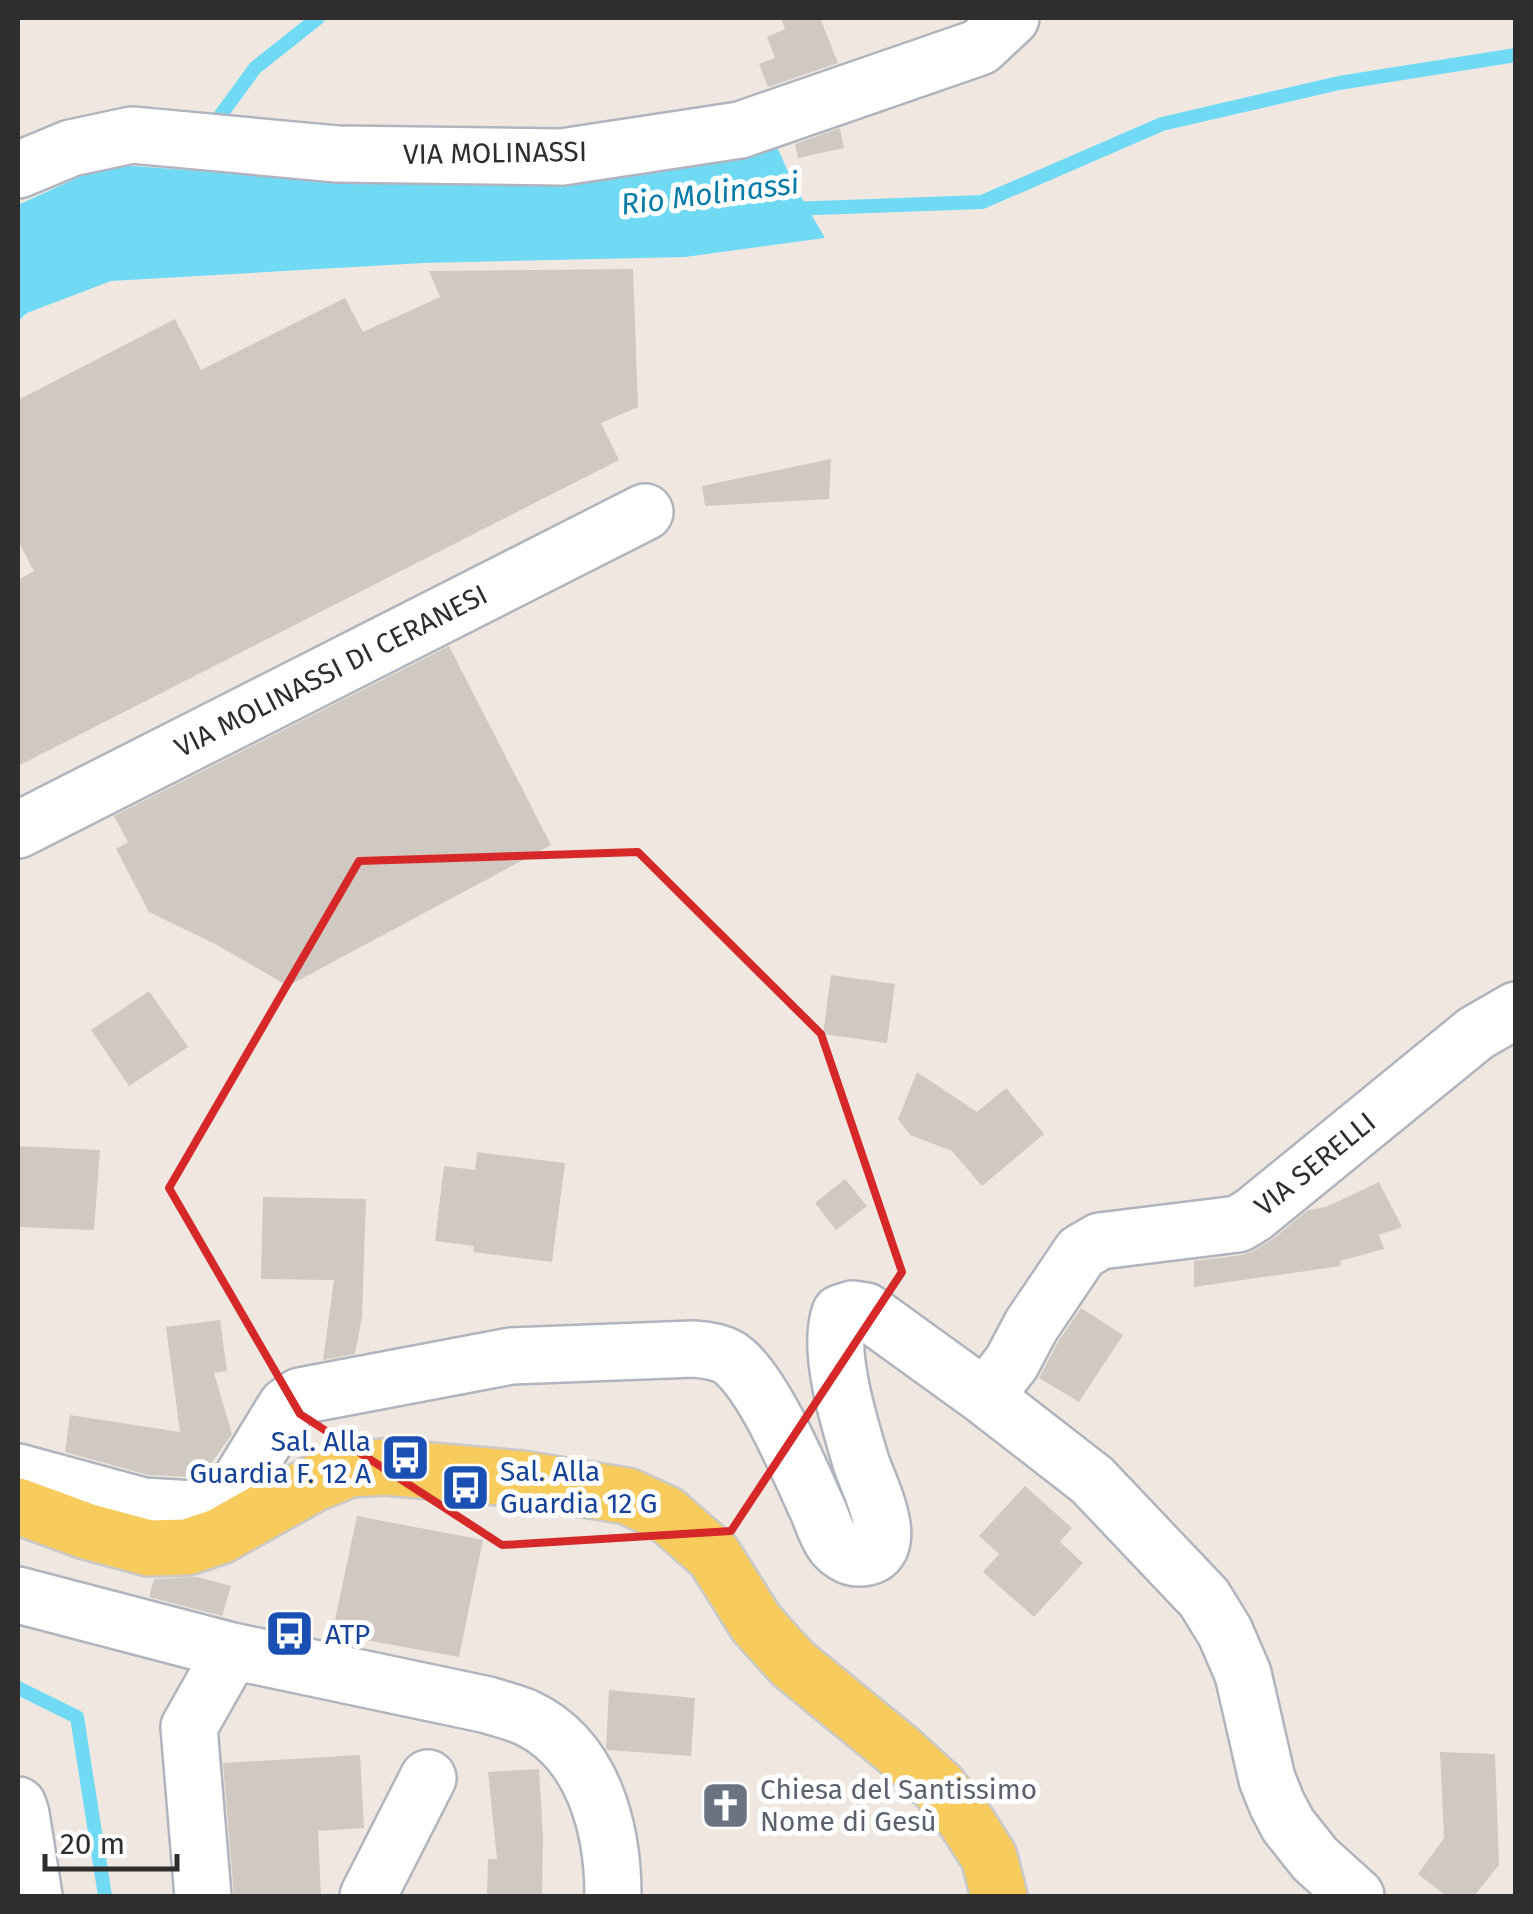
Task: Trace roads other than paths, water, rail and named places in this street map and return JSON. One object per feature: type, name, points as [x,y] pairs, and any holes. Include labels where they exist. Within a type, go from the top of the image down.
[{"type":"main road","points":[[18,1506],[86,1531],[149,1548],[187,1548],[220,1536],[350,1468],[386,1467],[522,1479],[627,1496],[666,1514],[714,1556],[756,1624],[793,1664],[940,1787],[989,1857],[999,1896]]},
{"type":"street","name":"VIA MOLINASSI","points":[[18,170],[71,148],[132,136],[338,154],[562,156],[740,130],[980,47],[1011,18]]},
{"type":"street","name":"VIA MOLINASSI DI CERANESI","points":[[18,830],[645,512]]},
{"type":"street","name":"VIA SERELLI","points":[[985,1397],[1012,1362],[1031,1326],[1081,1252],[1100,1241],[1238,1224],[1253,1216],[1476,1033],[1516,1010]]},
{"type":"street","points":[[18,1472],[143,1506],[193,1509],[215,1502],[237,1486],[286,1406],[300,1396],[511,1356],[693,1348],[712,1350],[733,1360],[748,1378],[774,1418],[834,1544],[853,1558],[864,1558],[881,1545],[885,1532],[844,1401],[836,1323],[840,1313],[852,1308],[866,1311],[1092,1480],[1204,1598],[1243,1674],[1267,1780],[1277,1804],[1315,1858],[1356,1896]]},
{"type":"street","points":[[18,1595],[232,1651],[488,1705],[526,1718],[550,1733],[582,1768],[594,1791],[612,1854],[612,1896]]},
{"type":"street","points":[[204,1896],[188,1727],[232,1651]]},
{"type":"street","points":[[368,1896],[428,1778]]},
{"type":"street","points":[[18,1805],[34,1896]]},
{"type":"water","points":[[778,149],[825,238],[685,257],[423,263],[111,281],[27,313],[18,321],[18,205],[107,164],[347,182],[595,180]]},
{"type":"waterway","points":[[212,127],[255,68],[318,18]]},
{"type":"waterway","name":"Rio Molinassi","points":[[789,209],[982,202],[1162,124],[1339,83],[1516,55]]},
{"type":"waterway","points":[[18,1688],[77,1717],[105,1896]]},
{"type":"place","name":"Sal. Alla Guardia F. 12 A","points":[[406,1457]]},
{"type":"place","name":"Sal. Alla Guardia 12 G","points":[[465,1487]]},
{"type":"place","name":"ATP","points":[[290,1634]]},
{"type":"place","name":"Chiesa del Santissimo Nome di Gesù","points":[[725,1805]]}]
